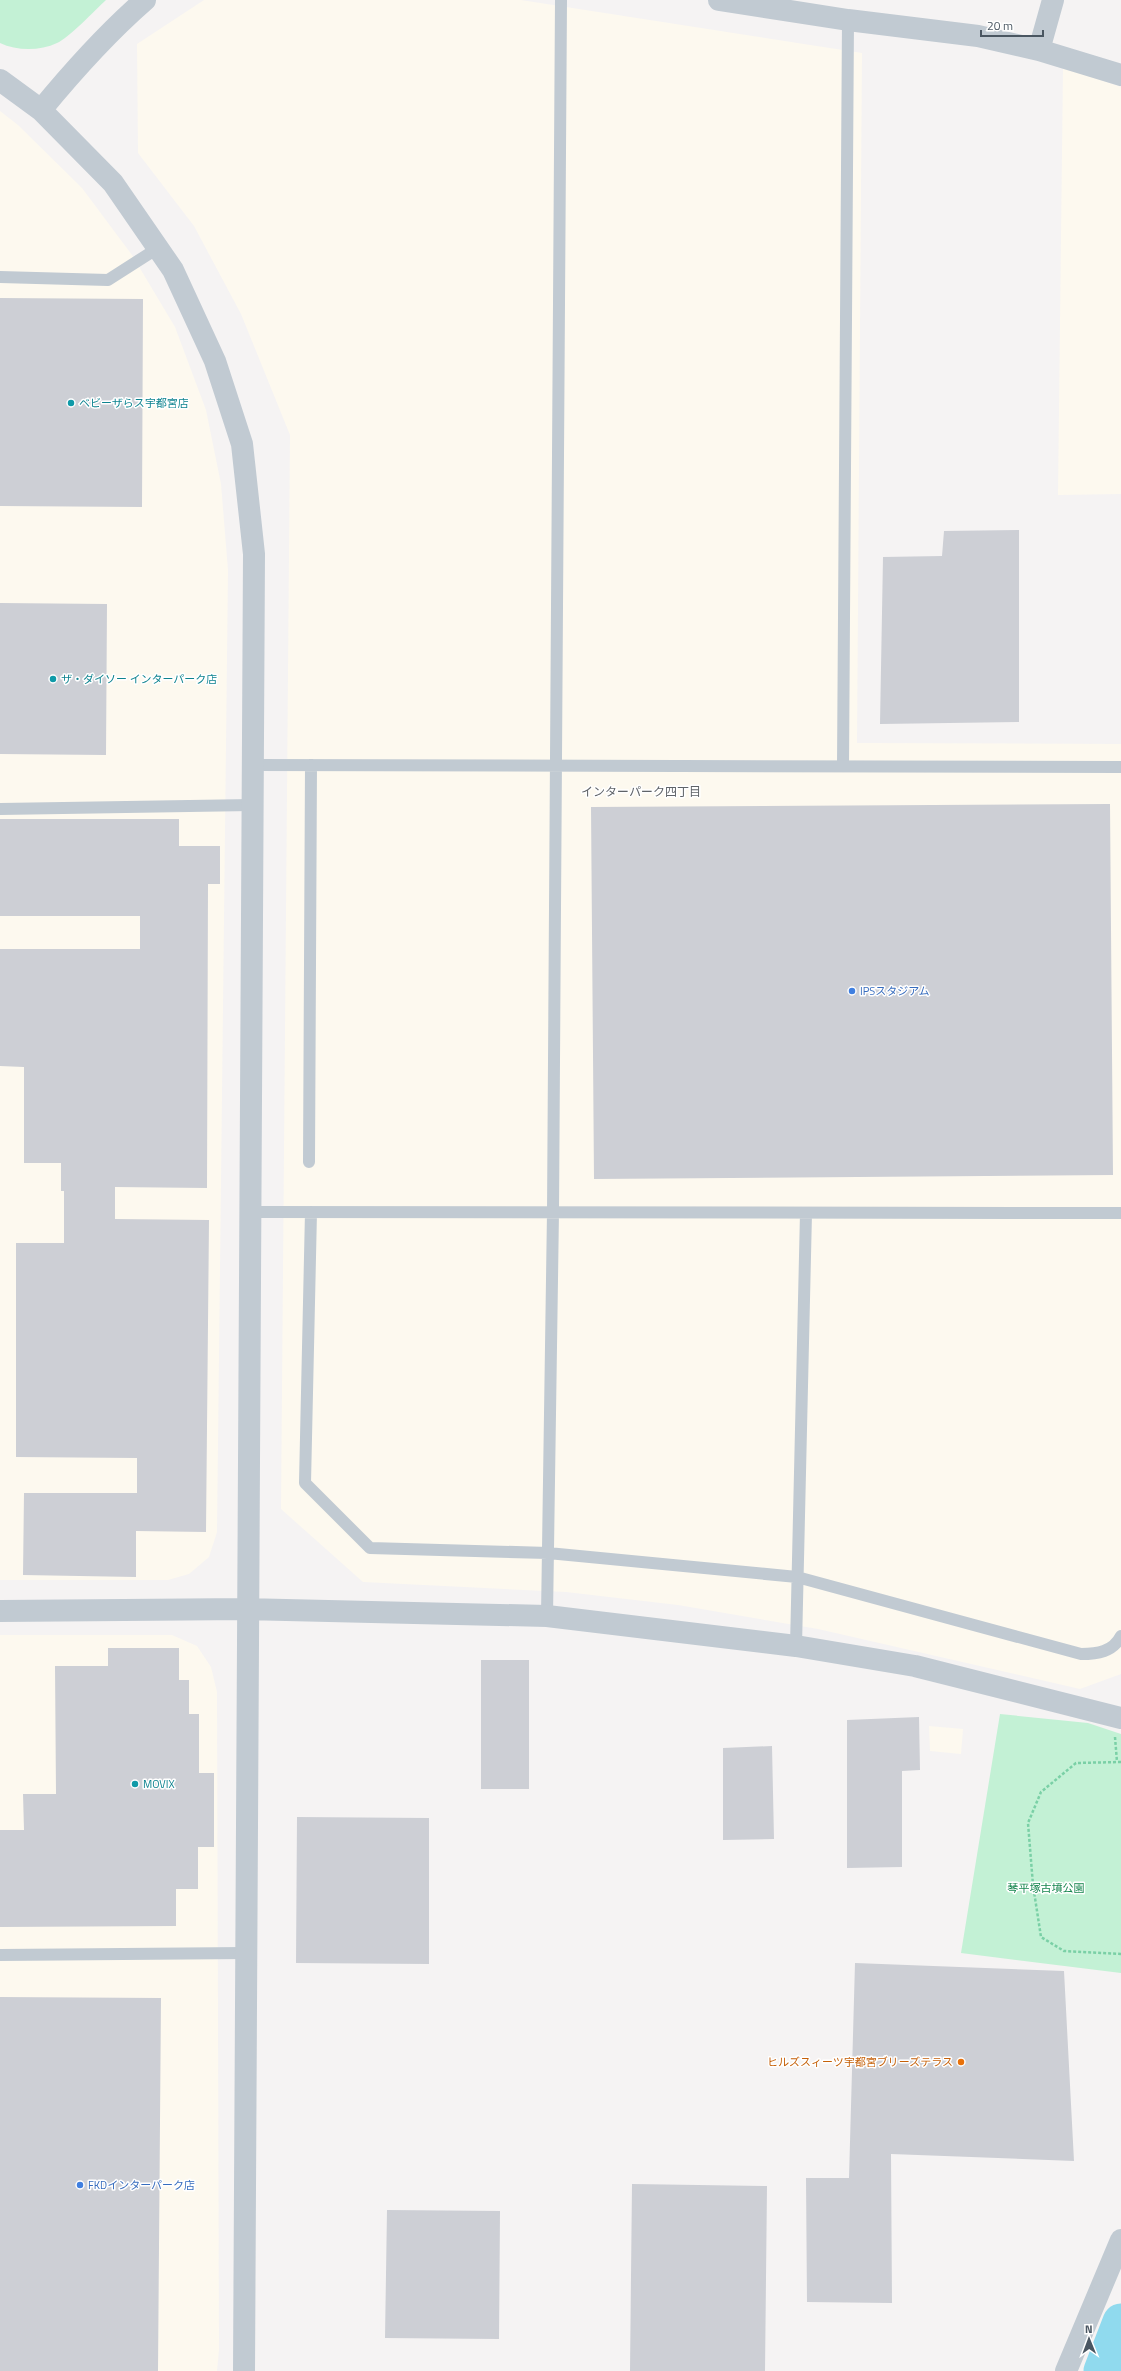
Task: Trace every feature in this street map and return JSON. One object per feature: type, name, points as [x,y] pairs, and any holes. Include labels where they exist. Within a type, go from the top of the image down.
[{"type":"street","points":[[41,110],[79,63],[113,28],[145,0]]},
{"type":"street","points":[[719,0],[848,20],[978,36],[1040,50],[1121,75]]},
{"type":"street","points":[[1040,50],[1053,0]]},
{"type":"street","points":[[0,80],[41,110],[113,183],[173,270],[215,360],[242,444],[254,554],[244,2371]]},
{"type":"street","points":[[0,1612],[247,1609],[547,1616],[796,1646],[915,1666],[1121,1718]]},
{"type":"street","points":[[1066,2371],[1121,2240]]},
{"type":"lane","points":[[547,1616],[553,1212],[561,0]]},
{"type":"lane","points":[[843,766],[848,20]]},
{"type":"lane","points":[[0,277],[108,280],[158,248]]},
{"type":"lane","points":[[252,765],[1121,767]]},
{"type":"lane","points":[[309,1162],[311,765]]},
{"type":"lane","points":[[0,809],[252,805]]},
{"type":"lane","points":[[250,1212],[1121,1213]]},
{"type":"lane","points":[[311,1212],[305,1482],[370,1548],[548,1553],[797,1577],[1081,1654],[1100,1654],[1118,1642],[1121,1636]]},
{"type":"lane","points":[[796,1646],[806,1213]]},
{"type":"lane","points":[[0,1955],[246,1953]]},
{"type":"path","points":[[1121,1762],[1076,1762],[1042,1792],[1028,1823],[1032,1885],[1041,1937],[1064,1951],[1121,1954]]},
{"type":"shaded area","points":[[204,0],[521,0],[862,53],[857,743],[1121,744],[1121,1674],[1080,1689],[818,1629],[678,1605],[566,1592],[363,1582],[281,1509],[290,435],[241,314],[194,226],[138,153],[137,44]]},
{"type":"shaded area","points":[[1063,67],[1121,87],[1121,494],[1058,495]]},
{"type":"shaded area","points":[[0,111],[18,125],[82,188],[132,255],[175,327],[206,410],[221,484],[228,570],[217,1532],[209,1557],[189,1574],[168,1580],[0,1580]]},
{"type":"shaded area","points":[[0,1635],[172,1635],[197,1646],[211,1667],[217,1692],[219,2350],[217,2371],[0,2371]]},
{"type":"shaded area","points":[[929,1726],[963,1729],[961,1754],[930,1751]]},
{"type":"green space","points":[[0,0],[106,0],[75,30],[57,43],[43,48],[21,49],[0,43]]},
{"type":"green space","name":"琴平塚古墳公園","points":[[1000,1714],[1088,1723],[1121,1734],[1121,1973],[961,1953]]},
{"type":"building","name":"ベビーザらス宇都宮店","points":[[0,298],[143,299],[142,507],[0,506]]},
{"type":"building","points":[[1019,530],[1019,722],[880,724],[883,557],[942,556],[944,531]]},
{"type":"building","name":"ザ・ダイソー インターパーク店","points":[[0,603],[107,604],[106,755],[0,754]]},
{"type":"building","name":"IPSスタジアム","points":[[1110,804],[1113,1175],[594,1179],[591,807]]},
{"type":"building","points":[[0,819],[179,819],[179,846],[220,846],[220,884],[208,884],[207,1188],[115,1187],[115,1219],[209,1220],[206,1532],[136,1531],[136,1577],[23,1575],[24,1493],[137,1493],[137,1458],[16,1457],[16,1243],[64,1243],[64,1191],[61,1191],[61,1163],[24,1163],[24,1067],[0,1066],[0,949],[140,949],[140,916],[0,916]]},
{"type":"building","name":"MOVIX","points":[[108,1648],[179,1648],[179,1680],[189,1680],[189,1714],[199,1714],[199,1773],[214,1773],[214,1847],[198,1847],[198,1889],[176,1889],[176,1926],[0,1927],[0,1830],[24,1830],[23,1794],[56,1794],[55,1666],[108,1666]]},
{"type":"building","points":[[481,1660],[529,1660],[529,1789],[481,1789]]},
{"type":"building","points":[[919,1717],[920,1770],[902,1771],[902,1867],[847,1868],[847,1720]]},
{"type":"building","points":[[772,1746],[774,1839],[723,1840],[723,1748]]},
{"type":"building","points":[[297,1817],[429,1818],[429,1964],[296,1963]]},
{"type":"building","name":"ヒルズスィーツ宇都宮ブリーズテラス","points":[[855,1963],[1064,1971],[1074,2161],[891,2154],[892,2303],[807,2302],[806,2178],[849,2178]]},
{"type":"building","name":"FKDインターパーク店","points":[[0,1997],[161,1998],[158,2371],[0,2371]]},
{"type":"building","points":[[632,2184],[767,2186],[765,2371],[630,2371]]},
{"type":"building","points":[[387,2210],[500,2211],[499,2339],[385,2338]]},
{"type":"waterway","points":[[1102,2371],[1121,2322]]},
{"type":"place","name":"ベビーザらス宇都宮店","points":[[71,403]]},
{"type":"place","name":"ザ・ダイソー インターパーク店","points":[[53,679]]},
{"type":"place","name":"IPSスタジアム","points":[[852,991]]},
{"type":"place","name":"MOVIX","points":[[135,1784]]},
{"type":"place","name":"ヒルズスィーツ宇都宮ブリーズテラス","points":[[961,2062]]},
{"type":"place","name":"FKDインターパーク店","points":[[80,2185]]},
{"type":"district","name":"インターパーク四丁目","points":[[641,792]]}]
